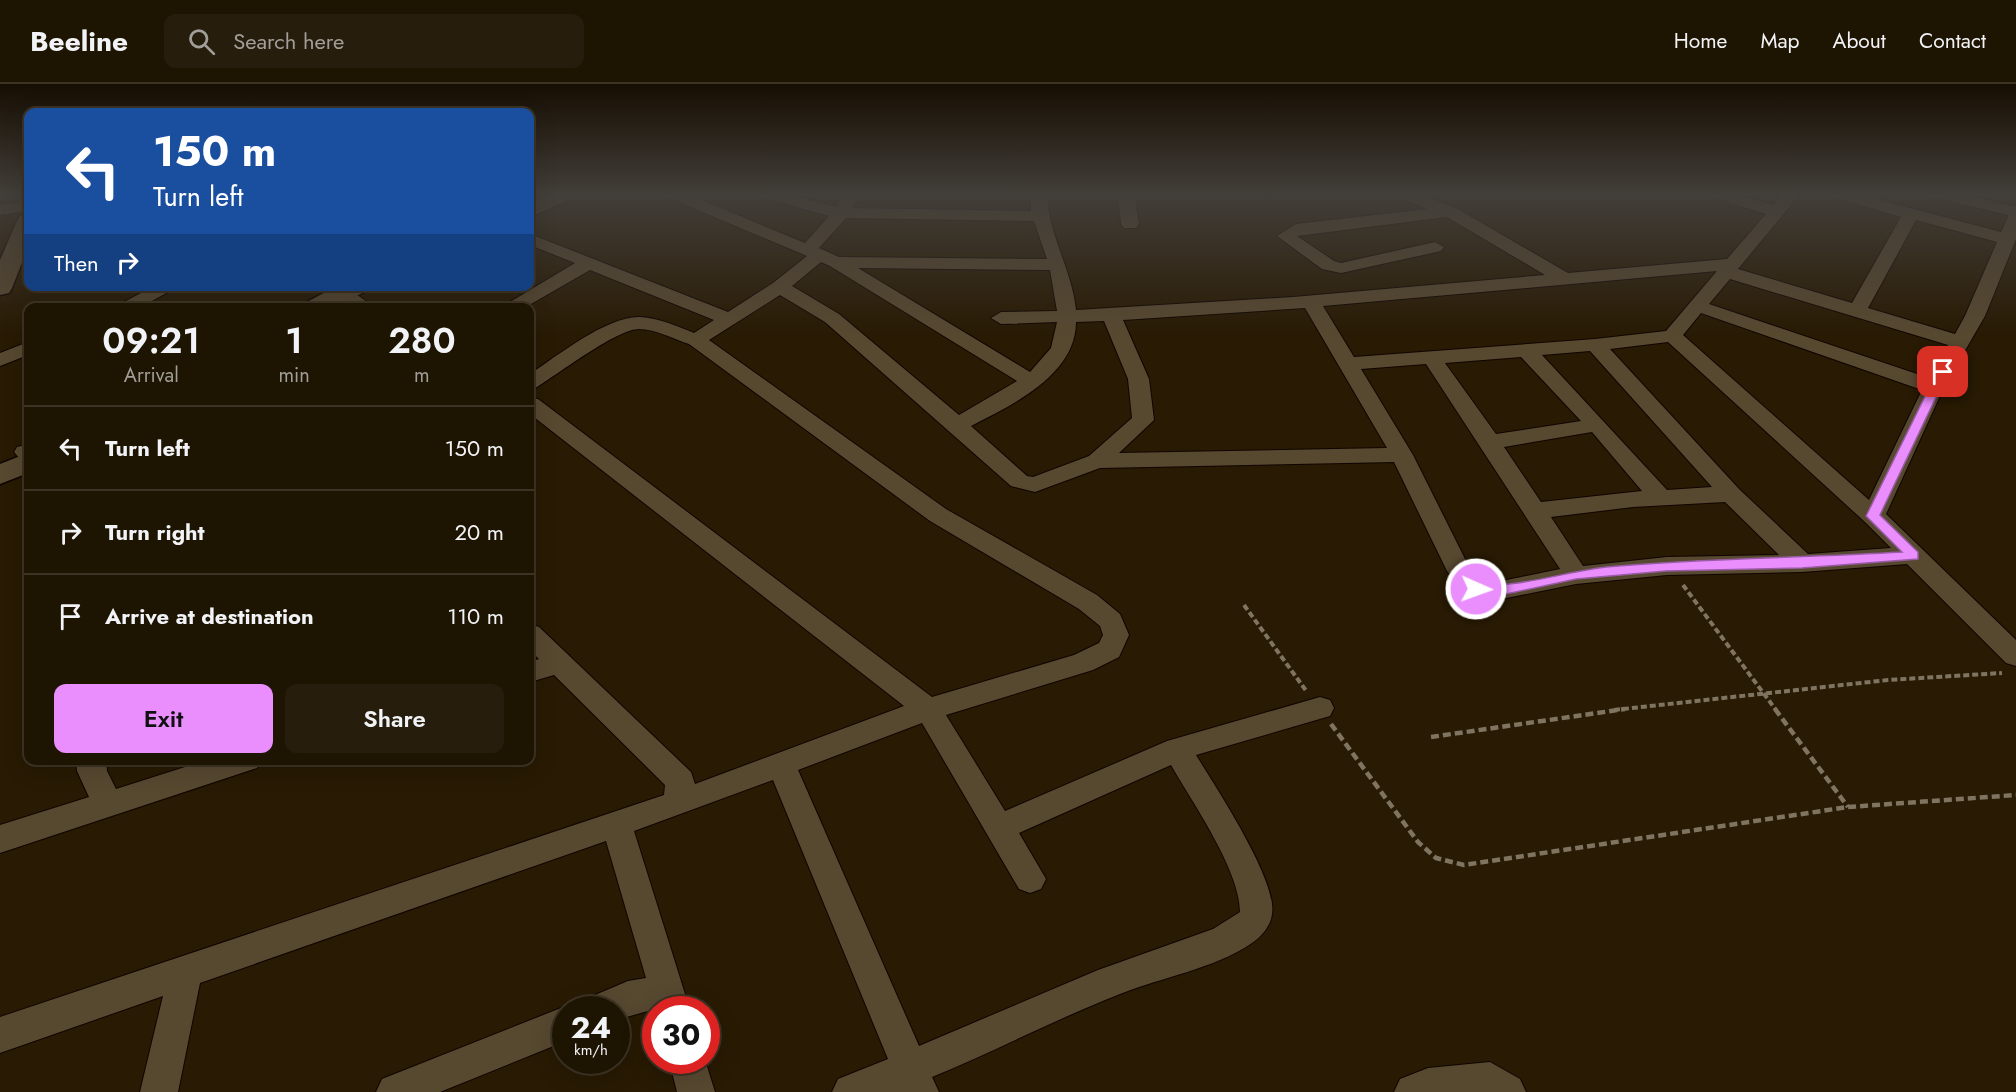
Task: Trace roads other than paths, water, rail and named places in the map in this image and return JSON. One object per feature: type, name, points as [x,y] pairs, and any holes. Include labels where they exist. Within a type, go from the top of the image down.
[{"type":"street","points":[[1,283],[19,241]]},
{"type":"street","points":[[538,241],[729,319]]},
{"type":"street","points":[[785,241],[821,256],[1030,381]]},
{"type":"street","points":[[696,340],[780,287],[821,256],[828,241]]},
{"type":"street","points":[[957,425],[1030,381],[1053,362],[1061,348],[1066,333],[1066,315],[1050,241]]},
{"type":"street","points":[[1293,241],[1328,265],[1341,267],[1435,247]]},
{"type":"street","points":[[1500,241],[1567,280]]},
{"type":"street","points":[[1349,364],[1595,345],[1672,336],[1754,241]]},
{"type":"street","points":[[1857,311],[1896,241]]},
{"type":"street","points":[[1873,516],[1934,387],[1975,316],[2006,241]]},
{"type":"street","points":[[821,256],[1057,265]]},
{"type":"street","points":[[517,303],[590,261]]},
{"type":"street","points":[[1000,318],[1111,315],[1311,302],[1731,268],[1857,311],[1960,342]]},
{"type":"street","points":[[780,287],[832,318],[1019,481],[1035,485],[1097,461],[1402,455]]},
{"type":"street","points":[[132,299],[155,291]]},
{"type":"street","points":[[329,303],[364,291]]},
{"type":"street","points":[[534,381],[615,331],[636,323],[671,295]]},
{"type":"street","points":[[1311,302],[1402,455],[1456,565],[1476,589],[1492,592],[1523,588],[1576,575],[1666,566],[1802,563],[1914,555]]},
{"type":"street","points":[[1698,306],[1934,387]]},
{"type":"street","points":[[1097,461],[1143,420],[1144,410],[1136,370],[1111,315]]},
{"type":"street","points":[[0,1035],[617,825],[928,710],[1083,663],[1109,650],[1116,635],[1111,621],[1088,603],[938,515],[696,340],[649,324],[636,323]]},
{"type":"street","points":[[1672,336],[1914,555],[2010,664]]},
{"type":"street","points":[[1595,345],[1731,494],[1802,563]]},
{"type":"street","points":[[0,360],[24,350]]},
{"type":"street","points":[[1525,350],[1597,425],[1660,497]]},
{"type":"street","points":[[1431,357],[1490,442],[1576,575]]},
{"type":"street","points":[[534,407],[928,710],[1030,879]]},
{"type":"street","points":[[1490,442],[1597,425]]},
{"type":"street","points":[[0,475],[22,456]]},
{"type":"street","points":[[1535,511],[1660,497],[1731,494]]},
{"type":"street","points":[[534,644],[544,668],[680,781],[679,803]]},
{"type":"street","points":[[998,828],[1177,749],[1320,708]]},
{"type":"street","points":[[851,1092],[916,1081],[1092,987],[1224,941],[1248,928],[1257,915],[1257,899],[1246,872],[1177,749]]},
{"type":"street","points":[[91,765],[92,771],[108,804]]},
{"type":"street","points":[[0,840],[231,765]]},
{"type":"street","points":[[781,765],[916,1081]]},
{"type":"street","points":[[617,825],[669,996]]},
{"type":"street","points":[[159,1092],[185,973]]},
{"type":"street","points":[[395,1092],[552,1029]]},
{"type":"street","points":[[691,1074],[696,1092]]},
{"type":"street","points":[[1413,1092],[1428,1086],[1490,1080],[1507,1092]]}]
